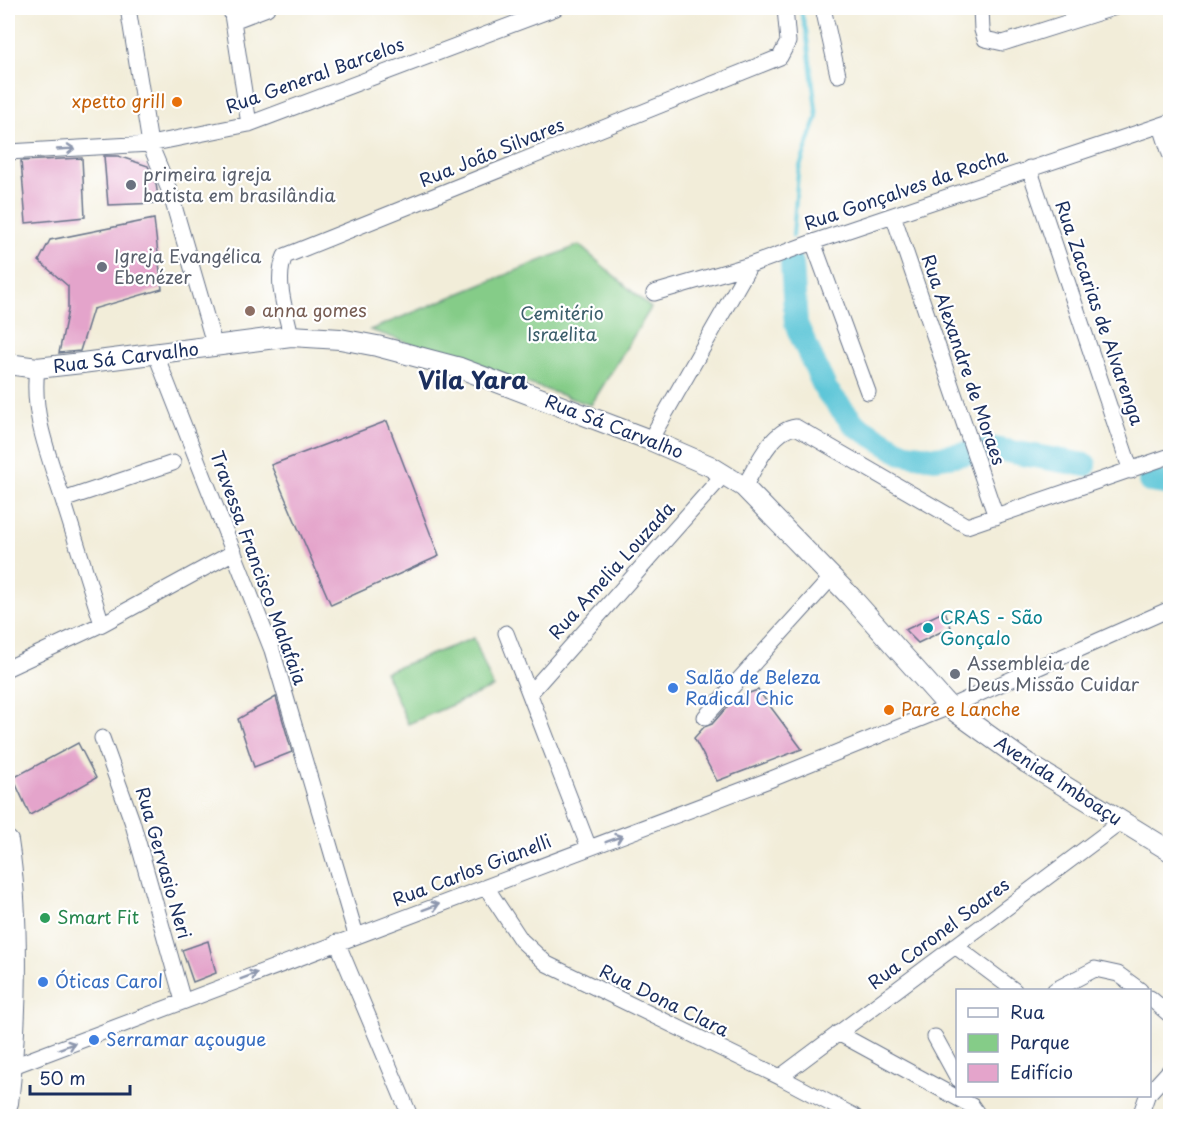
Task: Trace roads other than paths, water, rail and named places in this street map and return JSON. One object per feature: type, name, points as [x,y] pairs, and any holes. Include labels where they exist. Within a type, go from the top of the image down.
[{"type":"main road","name":"Rua Sá Carvalho","points":[[8,364],[37,368],[156,356],[291,336],[340,339],[377,346],[460,368],[650,440],[724,474],[744,487],[831,577],[949,707]]},
{"type":"main road","name":"Avenida Imboaçu","points":[[949,707],[1027,764],[1170,851]]},
{"type":"main road","points":[[8,841],[15,957],[8,1103]]},
{"type":"street","points":[[128,8],[150,144],[174,202],[215,347]]},
{"type":"street","points":[[249,124],[232,14],[267,8]]},
{"type":"street","name":"Rua General Barcelos","points":[[8,152],[150,144],[249,124],[526,13],[556,8]]},
{"type":"street","name":"Rua João Silvares","points":[[291,336],[280,281],[280,268],[285,256],[780,57],[786,49],[785,8]]},
{"type":"street","points":[[823,8],[838,75]]},
{"type":"street","points":[[981,8],[981,30],[985,39],[993,43],[1003,43],[1113,8]]},
{"type":"street","points":[[1166,124],[1170,154]]},
{"type":"street","name":"Rua Gonçalves da Rocha","points":[[654,293],[750,265],[1029,168],[1166,124]]},
{"type":"street","name":"Rua Zacarias de Alvarenga","points":[[1029,168],[1131,471]]},
{"type":"street","name":"Rua Alexandre de Moraes","points":[[893,215],[996,517]]},
{"type":"street","points":[[813,242],[868,392]]},
{"type":"street","points":[[650,440],[750,265]]},
{"type":"street","name":"Travessa Francisco Malafaia","points":[[156,356],[272,650],[356,935]]},
{"type":"street","points":[[37,368],[34,391],[38,421],[102,624]]},
{"type":"street","points":[[744,487],[776,438],[787,428],[796,427],[963,526],[971,526],[1170,456]]},
{"type":"street","points":[[63,500],[174,462]]},
{"type":"street","name":"Rua Amelia Louzada","points":[[530,693],[724,474]]},
{"type":"street","points":[[8,668],[102,624],[234,552]]},
{"type":"street","points":[[705,717],[831,577]]},
{"type":"street","name":"Rua Carlos Gianelli","points":[[10,1067],[769,780],[949,707],[1170,609]]},
{"type":"street","points":[[506,633],[589,848]]},
{"type":"street","name":"Rua Gervasio Neri","points":[[102,738],[132,821],[183,1001]]},
{"type":"street","name":"Rua Coronel Soares","points":[[780,1077],[1121,822]]},
{"type":"street","name":"Rua Dona Clara","points":[[486,887],[521,940],[547,964],[780,1077],[854,1116]]},
{"type":"street","points":[[337,942],[410,1116]]},
{"type":"street","points":[[955,946],[1013,989]]},
{"type":"street","points":[[1056,989],[1095,969],[1118,974],[1139,989]]},
{"type":"street","points":[[1151,1000],[1170,1016]]},
{"type":"street","points":[[838,1034],[956,1097]]},
{"type":"street","points":[[935,1037],[956,1077]]},
{"type":"street","points":[[1151,1090],[1170,1070]]},
{"type":"street","points":[[956,1097],[973,1106]]},
{"type":"street","points":[[1140,1116],[1146,1097]]},
{"type":"waterway","points":[[793,236],[798,172],[817,117],[806,30],[800,8]]},
{"type":"waterway","points":[[792,264],[796,324],[826,390],[855,425],[902,453],[935,458],[995,449],[1085,465]]},
{"type":"waterway","points":[[1150,481],[1170,484]]},
{"type":"place","name":"xpetto grill","points":[[177,102]]},
{"type":"place","name":"primeira igreja batista em brasilândia","points":[[131,185]]},
{"type":"place","name":"Igreja Evangélica Ebenézer","points":[[102,267]]},
{"type":"place","name":"anna gomes","points":[[250,311]]},
{"type":"place","name":"CRAS - São Gonçalo","points":[[928,628]]},
{"type":"place","name":"Assembleia de Deus Missão Cuidar","points":[[955,674]]},
{"type":"place","name":"Salão de Beleza Radical Chic","points":[[673,688]]},
{"type":"place","name":"Pare e Lanche","points":[[889,710]]},
{"type":"place","name":"Smart Fit","points":[[45,918]]},
{"type":"place","name":"Óticas Carol","points":[[43,982]]},
{"type":"place","name":"Serramar açougue","points":[[94,1040]]},
{"type":"district","name":"Vila Yara","points":[[473,381]]},
{"type":"park label","name":"Cemitério Israelita","points":[[562,324]]}]
